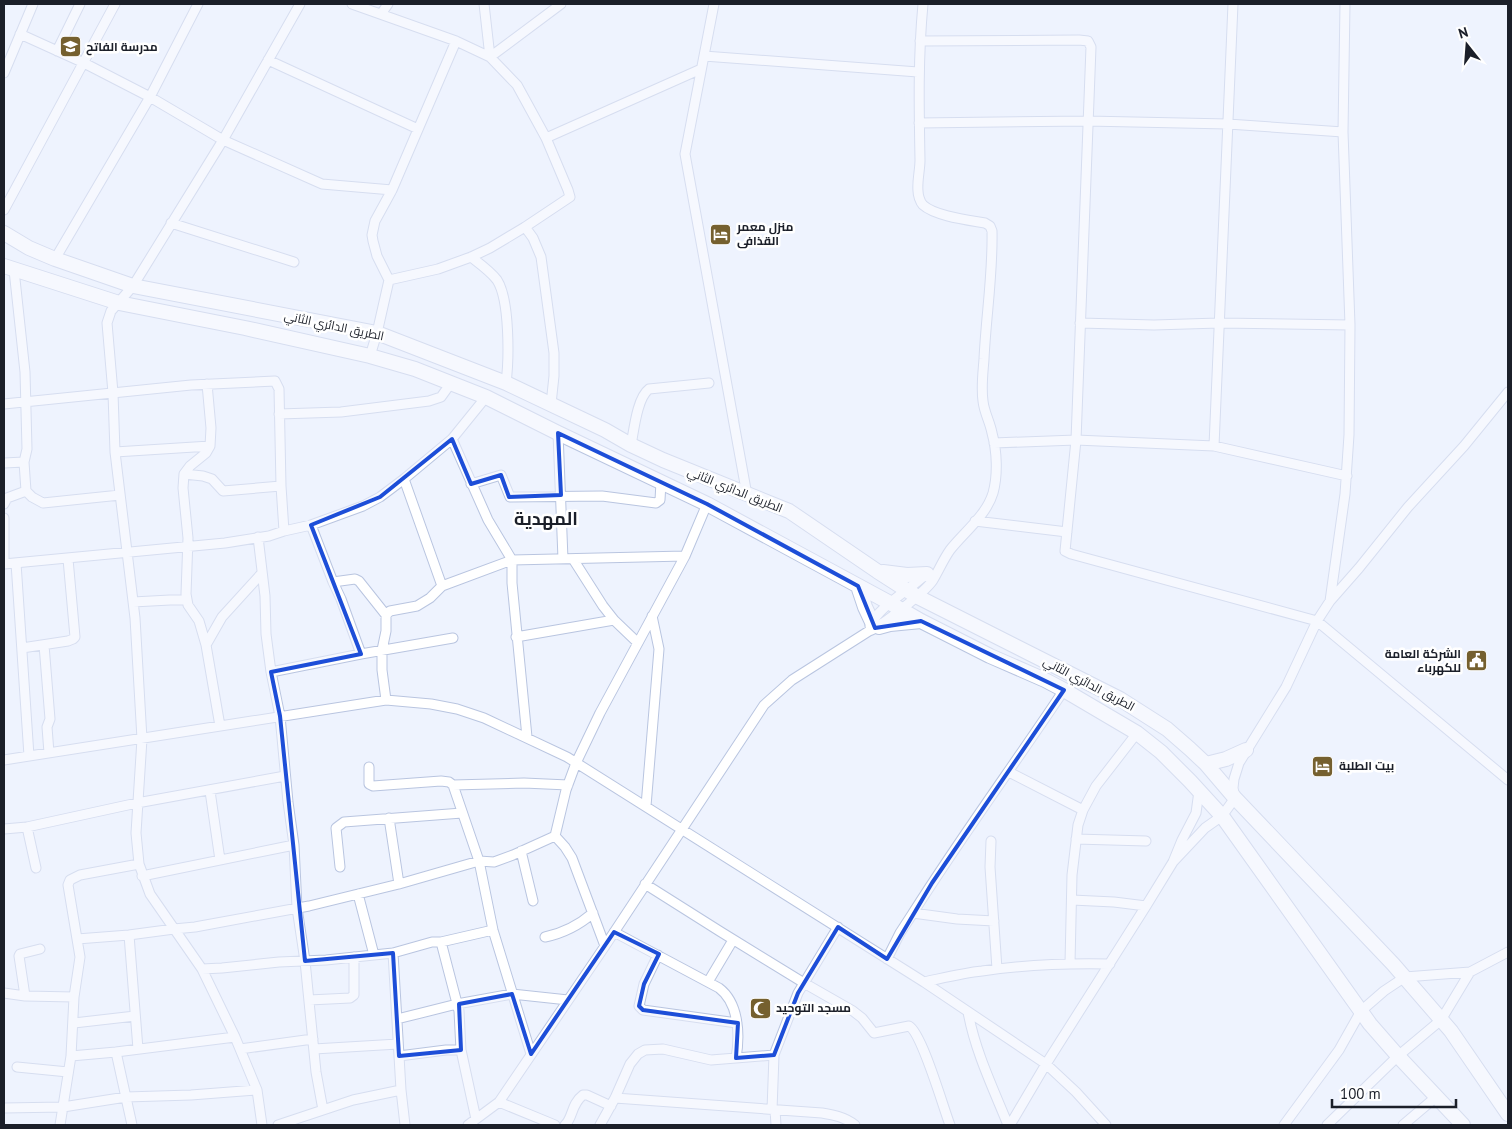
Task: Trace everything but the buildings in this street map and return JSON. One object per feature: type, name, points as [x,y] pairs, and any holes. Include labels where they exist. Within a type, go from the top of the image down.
[{"type":"main road","name":"الطريق الدائري الثاني","points":[[4,233],[29,248],[55,259],[132,286],[377,333],[506,383],[663,460],[788,511],[912,593],[1120,699],[1167,729],[1206,764],[1235,798],[1405,977],[1441,1020]]},
{"type":"main road","name":"الطريق الدائري الثاني","points":[[9,268],[119,303],[245,328],[370,356],[415,369],[486,397],[707,504],[920,621],[1064,690],[1137,733],[1178,768],[1222,816],[1360,1011],[1398,1056],[1463,1125]]},
{"type":"main road","points":[[877,571],[908,575],[926,574]]},
{"type":"main road","points":[[858,586],[864,607],[873,627],[920,621]]},
{"type":"main road","points":[[1206,764],[1226,759],[1246,750]]},
{"type":"main road","points":[[1441,1020],[1451,1031],[1508,1114]]},
{"type":"street","points":[[4,73],[33,4]]},
{"type":"street","points":[[57,51],[80,4]]},
{"type":"street","points":[[4,210],[115,4]]},
{"type":"street","points":[[55,259],[150,98],[198,4]]},
{"type":"street","points":[[262,1125],[257,1090],[235,1036],[202,968],[150,894],[139,864],[136,833],[142,739],[133,602],[115,452],[113,393],[107,323],[111,311],[132,286],[223,140],[300,4]]},
{"type":"street","points":[[352,4],[456,41],[490,57],[517,85],[546,138],[570,197],[525,227],[471,257],[438,269],[389,280]]},
{"type":"street","points":[[382,14],[388,4]]},
{"type":"street","points":[[484,4],[490,57]]},
{"type":"street","points":[[490,57],[561,4]]},
{"type":"street","points":[[714,4],[685,154],[747,495]]},
{"type":"street","points":[[468,1125],[499,1102],[605,946],[764,705],[792,680],[873,627],[895,606],[933,580],[951,550],[976,521],[989,502],[993,492],[995,470],[994,443],[986,416],[982,382],[986,324],[992,280],[992,231],[990,226],[985,223],[946,215],[932,210],[923,205],[918,192],[920,167],[918,72],[923,4]]},
{"type":"street","points":[[1214,446],[1233,4]]},
{"type":"street","points":[[1330,601],[1341,529],[1349,435],[1350,325],[1343,132],[1344,4]]},
{"type":"street","points":[[20,34],[84,63],[223,140],[322,184],[392,190]]},
{"type":"street","points":[[920,41],[1079,40],[1088,41],[1091,47],[1076,440],[1065,551],[1317,622],[1508,780]]},
{"type":"street","points":[[370,356],[389,280],[377,256],[373,241],[372,234],[375,221],[392,190],[456,41]]},
{"type":"street","points":[[704,56],[918,72]]},
{"type":"street","points":[[268,60],[418,129]]},
{"type":"street","points":[[546,138],[701,69]]},
{"type":"street","points":[[919,123],[1088,121],[1228,124],[1343,132]]},
{"type":"street","points":[[171,223],[294,262]]},
{"type":"street","points":[[525,227],[538,247],[541,257],[554,353],[551,404]]},
{"type":"street","points":[[471,257],[488,270],[496,280],[504,298],[508,346],[506,383]]},
{"type":"street","points":[[9,268],[23,342],[27,449],[24,462],[26,492],[43,502],[120,495]]},
{"type":"street","points":[[1080,323],[1350,325]]},
{"type":"street","points":[[4,404],[208,384],[275,381],[279,389],[284,531]]},
{"type":"street","points":[[631,445],[643,396],[649,389],[709,382]]},
{"type":"street","points":[[279,414],[341,412],[422,403],[441,397],[451,383]]},
{"type":"street","points":[[208,384],[211,428],[210,446],[206,453],[190,466],[184,474],[183,488],[188,538],[187,600],[188,605],[199,621],[206,645],[220,726]]},
{"type":"street","points":[[1173,862],[1205,828],[1222,816],[1235,798],[1234,779],[1239,763],[1286,687],[1317,622],[1330,601],[1408,507],[1464,446],[1508,392]]},
{"type":"street","points":[[4,518],[4,564],[187,548],[269,536],[312,525],[363,506],[380,497],[452,439],[486,397]]},
{"type":"street","points":[[558,433],[563,559]]},
{"type":"street","points":[[452,439],[488,520],[512,560],[516,637],[527,737]]},
{"type":"street","points":[[994,443],[1076,440],[1214,446],[1347,476]]},
{"type":"street","points":[[115,452],[210,446]]},
{"type":"street","points":[[4,464],[24,462]]},
{"type":"street","points":[[184,474],[212,479],[223,491],[281,486]]},
{"type":"street","points":[[471,484],[501,474],[510,497],[602,496],[656,503],[660,500],[661,482]]},
{"type":"street","points":[[404,479],[442,586]]},
{"type":"street","points":[[4,504],[7,498],[26,492]]},
{"type":"street","points":[[555,836],[568,785],[576,763],[600,713],[685,556],[707,504]]},
{"type":"street","points":[[976,521],[1067,532]]},
{"type":"street","points":[[312,525],[360,654]]},
{"type":"street","points":[[258,537],[265,596],[266,634],[280,716],[294,845],[298,908],[316,1072],[323,1110]]},
{"type":"street","points":[[386,615],[390,611],[417,606],[430,598],[442,586],[512,560],[685,556]]},
{"type":"street","points":[[22,648],[68,641],[75,636],[68,558]]},
{"type":"street","points":[[573,559],[594,593],[614,620],[638,643]]},
{"type":"street","points":[[16,563],[29,756]]},
{"type":"street","points":[[912,593],[926,574],[940,567]]},
{"type":"street","points":[[206,645],[222,617],[262,573]]},
{"type":"street","points":[[333,582],[356,579],[386,615],[386,632],[382,650],[382,670],[386,700]]},
{"type":"street","points":[[133,602],[187,600]]},
{"type":"street","points":[[646,806],[659,649],[652,616]]},
{"type":"street","points":[[516,637],[614,620]]},
{"type":"street","points":[[271,672],[453,638]]},
{"type":"street","points":[[44,645],[50,719],[47,727],[49,753]]},
{"type":"street","points":[[887,958],[913,913],[977,816],[1064,690]]},
{"type":"street","points":[[4,760],[386,700],[430,704],[484,718],[527,737],[576,763],[924,982],[1046,1064],[1076,1092],[1106,1125]]},
{"type":"street","points":[[1070,963],[1072,876],[1078,825],[1083,810],[1096,786],[1137,733]]},
{"type":"street","points":[[369,766],[370,784],[373,786],[441,781],[450,782],[453,785],[524,783],[568,785]]},
{"type":"street","points":[[1009,772],[1083,810]]},
{"type":"street","points":[[4,829],[27,827],[138,803],[286,776]]},
{"type":"street","points":[[453,785],[479,861],[493,930],[531,1054]]},
{"type":"street","points":[[210,791],[220,860]]},
{"type":"street","points":[[1009,1125],[1173,862],[1196,813],[1199,792]]},
{"type":"street","points":[[340,867],[336,828],[344,822],[462,813]]},
{"type":"street","points":[[389,818],[398,884]]},
{"type":"street","points":[[27,827],[36,868]]},
{"type":"street","points":[[76,939],[129,936],[195,927],[298,908],[398,884],[479,861],[494,862],[555,836]]},
{"type":"street","points":[[555,836],[569,851],[605,946]]},
{"type":"street","points":[[1076,839],[1146,841]]},
{"type":"street","points":[[991,841],[990,867],[997,969]]},
{"type":"street","points":[[142,876],[294,845]]},
{"type":"street","points":[[521,851],[533,901]]},
{"type":"street","points":[[60,1125],[71,1056],[74,997],[80,958],[68,885],[70,880],[80,875],[139,864]]},
{"type":"street","points":[[645,884],[733,940],[857,1014],[874,1033],[912,1027],[917,1034],[928,1062],[950,1125]]},
{"type":"street","points":[[358,894],[374,955]]},
{"type":"street","points":[[1072,900],[1146,906]]},
{"type":"street","points":[[545,937],[571,929],[593,913]]},
{"type":"street","points":[[913,913],[957,919],[994,921]]},
{"type":"street","points":[[776,1125],[774,1110],[774,1055],[789,1014],[804,983],[838,928]]},
{"type":"street","points":[[202,968],[222,968],[279,962],[305,962],[393,953],[432,942],[441,942],[493,930]]},
{"type":"street","points":[[614,932],[726,993],[737,1023],[739,1044],[736,1058]]},
{"type":"street","points":[[129,936],[138,1049]]},
{"type":"street","points":[[708,982],[733,940]]},
{"type":"street","points":[[441,942],[458,1004],[461,1050],[476,1119]]},
{"type":"street","points":[[24,996],[19,956],[20,954],[40,949]]},
{"type":"street","points":[[1284,1125],[1339,1050],[1360,1011],[1384,991],[1405,977],[1470,972],[1508,952]]},
{"type":"street","points":[[393,953],[401,1090],[405,1125]]},
{"type":"street","points":[[658,955],[644,984],[639,1006],[644,1010],[737,1023]]},
{"type":"street","points":[[309,1000],[350,998],[354,995],[354,957]]},
{"type":"street","points":[[924,982],[997,969],[1070,963],[1110,964]]},
{"type":"street","points":[[1326,1125],[1398,1056],[1441,1020],[1470,972]]},
{"type":"street","points":[[4,992],[24,996],[74,997]]},
{"type":"street","points":[[397,1019],[458,1004],[512,994],[568,1000]]},
{"type":"street","points":[[968,1012],[977,1049],[1009,1125]]},
{"type":"street","points":[[74,1023],[135,1016]]},
{"type":"street","points":[[71,1056],[235,1036]]},
{"type":"street","points":[[240,1049],[313,1039]]},
{"type":"street","points":[[314,1049],[398,1044]]},
{"type":"street","points":[[600,1125],[613,1102],[630,1064],[638,1054],[645,1050],[663,1049],[711,1060],[774,1055]]},
{"type":"street","points":[[399,1056],[461,1050]]},
{"type":"street","points":[[116,1052],[132,1125]]},
{"type":"street","points":[[16,1067],[68,1072]]},
{"type":"street","points":[[4,1108],[63,1107],[126,1097],[191,1096],[257,1090]]},
{"type":"street","points":[[278,1125],[353,1100],[401,1090]]},
{"type":"street","points":[[565,1125],[568,1123],[573,1106],[583,1095],[587,1095],[613,1102],[822,1113],[847,1119],[855,1125]]},
{"type":"street","points":[[1403,1125],[1436,1097]]},
{"type":"street","points":[[499,1102],[555,1125]]},
{"type":"highlighted area","points":[[558,433],[707,504],[858,586],[875,628],[921,621],[1064,690],[932,883],[887,959],[838,927],[798,993],[774,1055],[736,1058],[738,1023],[643,1010],[639,1006],[644,984],[659,954],[614,932],[531,1054],[512,994],[459,1004],[461,1050],[399,1056],[393,953],[305,961],[280,716],[271,672],[361,654],[311,525],[380,497],[452,439],[471,484],[501,475],[509,497],[561,495]]},
{"type":"place","name":"مدرسة الفاتح","points":[[70,47]]},
{"type":"place","name":"منزل معمر القذافى","points":[[721,234]]},
{"type":"place","name":"الشركة العامة للكهرباء","points":[[1477,661]]},
{"type":"place","name":"بيت الطلبة","points":[[1323,766]]},
{"type":"place","name":"مسجد التوحيد","points":[[760,1008]]},
{"type":"district","name":"المهدية","points":[[546,519]]}]
